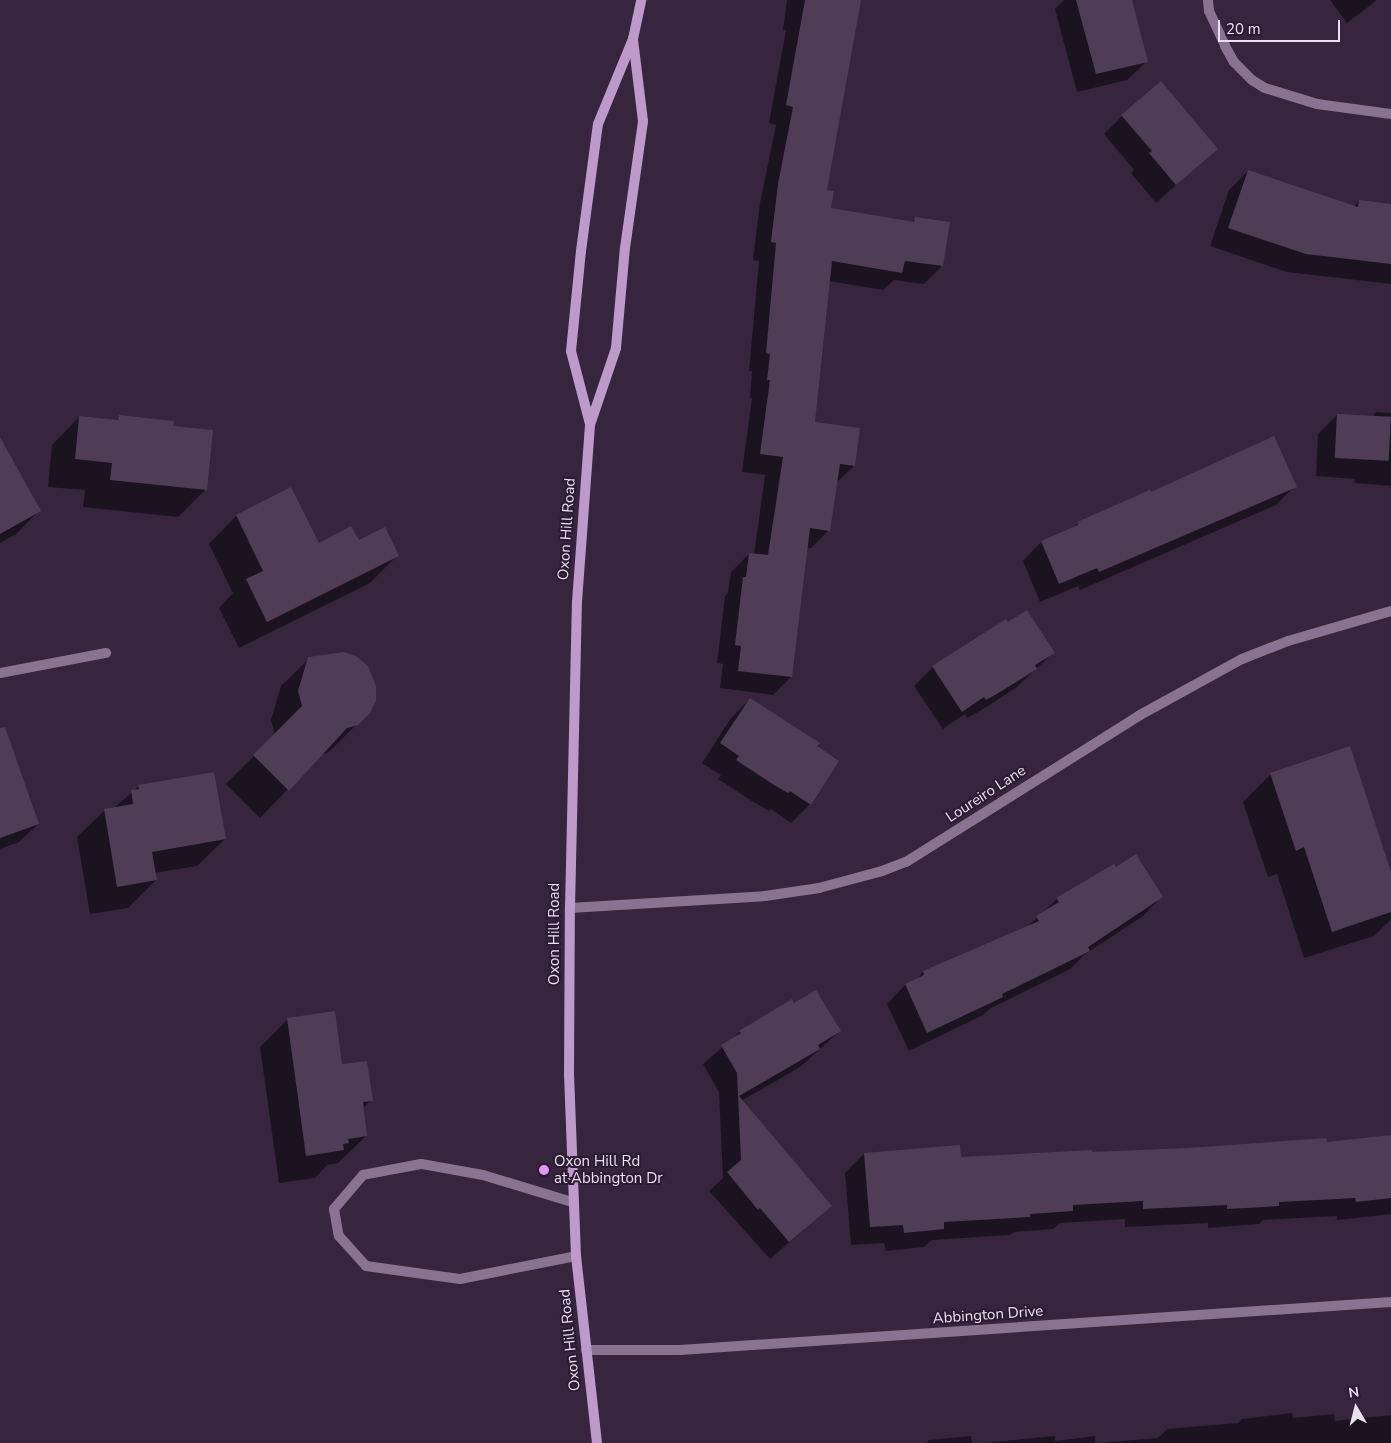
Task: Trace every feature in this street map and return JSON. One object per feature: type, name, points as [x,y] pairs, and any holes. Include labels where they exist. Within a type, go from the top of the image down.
[{"type":"main road","name":"Oxon Hill Road","points":[[590,425],[571,351],[581,251],[598,124],[633,39],[641,0]]},
{"type":"main road","name":"Oxon Hill Road","points":[[597,1443],[576,1256],[572,1202],[569,1076],[570,908],[577,602],[590,425],[616,348],[625,248],[643,121],[633,39]]},
{"type":"street","points":[[1208,0],[1209,11],[1225,46],[1238,68],[1252,80],[1278,92],[1317,104],[1391,114]]},
{"type":"street","name":"Loureiro Lane","points":[[570,908],[765,896],[819,888],[882,872],[906,862],[1140,715],[1242,659],[1288,641],[1391,611]]},
{"type":"street","points":[[0,673],[106,653]]},
{"type":"street","points":[[572,1202],[483,1176],[421,1164],[363,1175],[334,1209],[339,1236],[366,1266],[460,1278],[576,1256]]},
{"type":"street","name":"Abbington Drive","points":[[586,1350],[699,1348],[1391,1302]]},
{"type":"building","points":[[805,0],[861,0],[827,190],[834,191],[831,208],[914,222],[915,217],[950,222],[943,266],[905,261],[902,273],[832,261],[815,422],[860,428],[855,466],[840,464],[830,531],[810,528],[792,677],[738,671],[741,646],[735,645],[743,577],[746,577],[749,553],[768,555],[783,457],[760,454],[770,380],[767,380],[770,354],[766,353],[776,243],[771,242],[778,184],[793,107],[786,105]]},
{"type":"building","points":[[1076,0],[1132,0],[1148,62],[1096,74]]},
{"type":"building","points":[[1161,81],[1218,149],[1176,185],[1149,153],[1152,151],[1121,115]]},
{"type":"building","points":[[1248,170],[1358,207],[1359,200],[1391,204],[1391,264],[1306,254],[1228,228]]},
{"type":"building","points":[[1337,414],[1391,417],[1389,461],[1335,458]]},
{"type":"building","points":[[119,415],[174,421],[173,426],[213,430],[207,490],[110,480],[112,463],[75,459],[79,416],[118,420]]},
{"type":"building","points":[[1274,436],[1297,487],[1099,572],[1097,568],[1059,584],[1041,541],[1078,525],[1077,522],[1150,490],[1151,492]]},
{"type":"building","points":[[0,437],[41,511],[0,534]]},
{"type":"building","points":[[291,487],[319,543],[351,526],[359,540],[385,527],[399,556],[267,622],[246,579],[263,571],[236,515]]},
{"type":"building","points":[[1027,610],[1055,653],[1035,665],[1037,669],[986,700],[984,697],[962,712],[932,666],[1006,619],[1008,622]]},
{"type":"building","points":[[344,652],[356,656],[368,666],[376,686],[376,701],[369,714],[358,725],[347,728],[289,791],[253,755],[302,706],[298,691],[308,657]]},
{"type":"building","points":[[750,698],[820,743],[817,746],[839,761],[811,805],[790,791],[788,793],[774,785],[736,760],[739,756],[720,743]]},
{"type":"building","points":[[5,727],[39,824],[0,838],[0,728]]},
{"type":"building","points":[[1350,746],[1391,872],[1391,912],[1332,932],[1304,847],[1296,851],[1270,773]]},
{"type":"building","points":[[214,772],[226,839],[152,852],[157,880],[117,887],[104,809],[133,804],[131,790],[139,789],[138,785]]},
{"type":"building","points":[[1136,854],[1163,897],[1088,947],[1090,951],[1002,994],[1003,997],[927,1033],[905,984],[924,975],[923,971],[1039,921],[1036,916],[1059,902],[1056,898],[1114,864],[1116,867]]},
{"type":"building","points":[[816,990],[841,1031],[818,1045],[820,1049],[739,1096],[832,1206],[789,1242],[760,1208],[758,1210],[727,1172],[741,1160],[737,1073],[721,1045],[741,1033],[739,1031],[792,999],[794,1003]]},
{"type":"building","points":[[335,1011],[342,1064],[367,1061],[373,1101],[363,1102],[367,1136],[348,1139],[349,1143],[343,1144],[344,1150],[306,1156],[287,1018]]},
{"type":"building","points":[[1391,1135],[1391,1198],[1356,1202],[1355,1198],[1279,1202],[1279,1206],[1227,1209],[1227,1205],[1143,1209],[1143,1201],[1073,1205],[1073,1211],[1030,1214],[1030,1217],[944,1222],[944,1229],[904,1233],[903,1225],[870,1227],[864,1153],[960,1145],[961,1157],[1092,1150],[1092,1152],[1188,1148],[1326,1138],[1327,1142]]},
{"type":"place","name":"Oxon Hill Rd at Abbington Dr","points":[[544,1170]]}]
